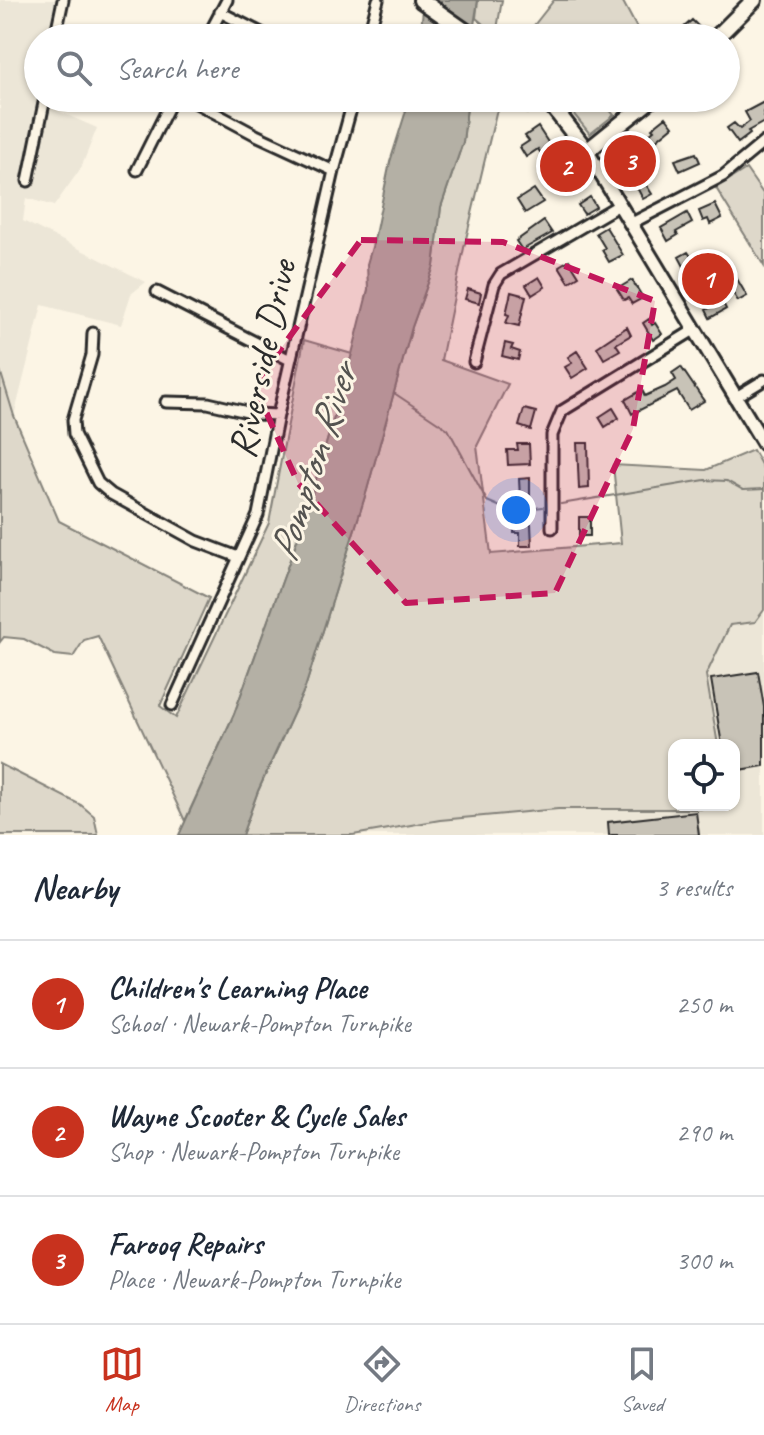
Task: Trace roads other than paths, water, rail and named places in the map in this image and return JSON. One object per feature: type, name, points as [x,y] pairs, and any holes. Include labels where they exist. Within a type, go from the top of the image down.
[{"type":"main road","points":[[421,0],[455,24]]},
{"type":"main road","points":[[730,24],[754,0]]},
{"type":"main road","points":[[559,112],[587,151],[764,444]]},
{"type":"main road","points":[[587,151],[636,112]]},
{"type":"street","points":[[58,24],[63,0]]},
{"type":"street","points":[[214,24],[227,0]]},
{"type":"street","points":[[372,24],[378,0]]},
{"type":"street","points":[[220,12],[244,24]]},
{"type":"street","points":[[28,181],[42,112]]},
{"type":"street","points":[[137,170],[166,112]]},
{"type":"street","points":[[213,112],[334,171]]},
{"type":"street","name":"Riverside Drive","points":[[172,705],[258,515],[290,360],[350,112]]},
{"type":"street","points":[[630,224],[723,176],[764,142]]},
{"type":"street","points":[[474,362],[497,279],[619,205]]},
{"type":"street","points":[[157,292],[290,360]]},
{"type":"street","points":[[552,528],[552,435],[562,411],[694,330]]},
{"type":"street","points":[[93,333],[92,355],[73,420],[74,434],[98,483],[111,494],[196,541],[238,557]]},
{"type":"street","points":[[736,397],[764,380]]},
{"type":"street","points":[[166,402],[208,403],[256,414],[278,415]]},
{"type":"waterway","points":[[394,393],[448,429],[487,501],[510,511],[543,507]]},
{"type":"waterway","points":[[561,504],[705,480],[727,481],[743,490],[764,489]]},
{"type":"place","name":"Farooq Repairs","points":[[630,161]]},
{"type":"place","name":"Wayne Scooter & Cycle Sales","points":[[566,166]]},
{"type":"place","name":"Children's Learning Place","points":[[708,279]]},
{"type":"water label","name":"Pompton River","points":[[313,463]]}]
